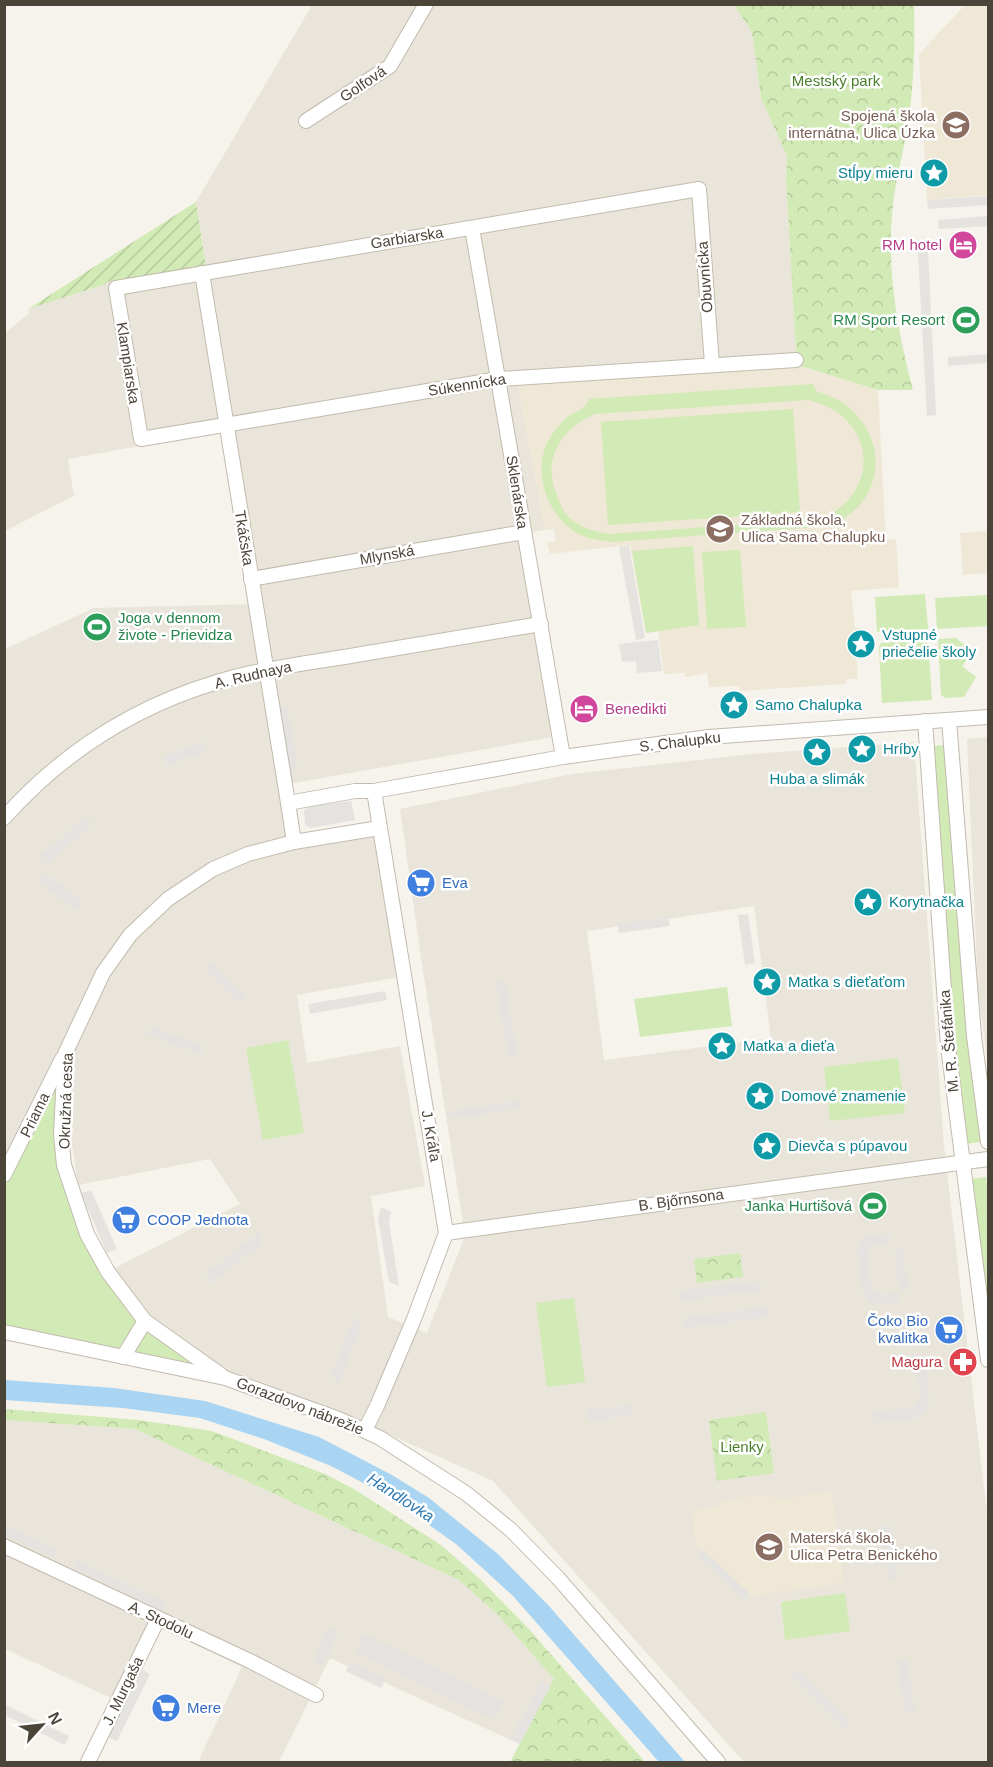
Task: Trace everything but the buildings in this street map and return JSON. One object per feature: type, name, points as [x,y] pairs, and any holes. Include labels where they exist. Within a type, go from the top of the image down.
[{"type":"street","name":"Golfová","points":[[306,122],[390,66],[426,4]]},
{"type":"street","name":"Garbiarska","points":[[116,288],[699,189]]},
{"type":"street","name":"Obuvnícka","points":[[699,189],[712,364]]},
{"type":"street","name":"Sklenárska","points":[[472,228],[562,757]]},
{"type":"street","name":"Tkáčska","points":[[202,273],[288,803]]},
{"type":"street","name":"Klampiarska","points":[[116,288],[141,439]]},
{"type":"street","name":"Súkennícka","points":[[141,439],[499,379],[796,360]]},
{"type":"street","name":"Mlynská","points":[[251,579],[524,532]]},
{"type":"street","name":"A. Rudnaya","points":[[4,818],[47,774],[78,749],[104,732],[166,700],[218,682],[266,670],[541,624]]},
{"type":"street","name":"S. Chalupku","points":[[288,803],[562,757],[716,737],[988,717]]},
{"type":"street","name":"M. R. Štefánika","points":[[949,720],[974,1036],[988,1142]]},
{"type":"street","name":"M. R. Štefánika","points":[[925,721],[947,1038],[988,1360]]},
{"type":"street","points":[[288,803],[294,842],[379,828],[374,790]]},
{"type":"street","name":"J. Kráľa","points":[[365,1430],[414,1319],[446,1233],[379,828]]},
{"type":"street","name":"Okružná cesta","points":[[225,1378],[145,1321],[101,1259],[87,1234],[64,1165],[61,1134],[65,1054],[103,973],[130,935],[168,899],[226,862],[294,842]]},
{"type":"street","name":"Priama","points":[[4,1175],[65,1054]]},
{"type":"street","name":"B. Bjőrnsona","points":[[446,1233],[988,1160]]},
{"type":"street","points":[[123,1357],[145,1321]]},
{"type":"street","name":"Gorazdovo nábrežie","points":[[4,1332],[225,1378],[365,1430],[467,1494],[511,1530],[558,1578],[718,1762]]},
{"type":"street","name":"A. Stodolu","points":[[4,1546],[250,1661],[316,1695]]},
{"type":"street","name":"J. Murgaša","points":[[88,1762],[158,1619]]},
{"type":"shaded area","points":[[312,5],[734,5],[750,29],[761,98],[787,155],[786,179],[796,352],[801,366],[518,385],[545,530],[531,532],[565,735],[288,784],[292,839],[212,866],[127,941],[5,1173],[5,649],[94,608],[260,604],[232,429],[68,459],[74,496],[5,531],[5,333],[29,313],[28,309],[106,284],[106,282],[206,266],[196,202]]},
{"type":"shaded area","name":"Spojená škola internátna, Ulica Úzka","points":[[965,5],[988,5],[988,195],[927,200],[919,54]]},
{"type":"shaded area","points":[[988,196],[988,205],[928,209],[927,200]]},
{"type":"shaded area","points":[[988,216],[988,226],[939,229],[938,220]]},
{"type":"shaded area","points":[[928,251],[936,415],[927,416],[918,252]]},
{"type":"shaded area","points":[[988,354],[988,363],[948,366],[948,357]]},
{"type":"shaded area","name":"Základná škola, Ulica Sama Chalupku","points":[[801,366],[878,390],[886,540],[896,539],[899,587],[851,591],[855,628],[860,628],[862,650],[856,651],[858,679],[846,679],[846,684],[740,691],[739,686],[709,687],[707,673],[685,677],[685,673],[664,674],[658,631],[646,633],[630,545],[550,554],[547,542],[556,541],[554,529],[545,530],[518,385]]},
{"type":"shaded area","points":[[988,531],[988,573],[963,575],[960,533]]},
{"type":"shaded area","points":[[629,545],[645,638],[636,640],[619,547]]},
{"type":"shaded area","points":[[658,640],[662,671],[637,673],[636,661],[622,662],[619,644]]},
{"type":"shaded area","points":[[288,707],[298,770],[287,772],[277,709]]},
{"type":"shaded area","points":[[988,737],[988,1066],[978,989],[967,739]]},
{"type":"shaded area","points":[[204,741],[208,750],[167,766],[163,757]]},
{"type":"shaded area","points":[[914,742],[944,1146],[988,1522],[988,1762],[744,1762],[493,1481],[379,1430],[233,1379],[147,1318],[111,1270],[240,1204],[210,1159],[78,1185],[71,1137],[72,1056],[106,983],[134,943],[170,903],[216,872],[278,849],[375,834],[399,977],[297,995],[307,1063],[400,1046],[425,1186],[371,1196],[388,1317],[427,1333],[465,1236],[400,809],[572,774],[752,754]],"holes":[[[754,906],[771,1038],[604,1060],[587,931]]]},
{"type":"shaded area","points":[[351,801],[355,820],[311,828],[305,825],[304,810],[311,806]]},
{"type":"shaded area","points":[[86,816],[93,824],[46,865],[39,857]]},
{"type":"shaded area","points":[[44,872],[82,902],[76,911],[37,880]]},
{"type":"shaded area","points":[[748,914],[755,963],[745,965],[738,915]]},
{"type":"shaded area","points":[[668,917],[670,926],[619,933],[618,924]]},
{"type":"shaded area","points":[[211,963],[245,996],[239,1002],[205,969]]},
{"type":"shaded area","points":[[505,981],[517,1054],[508,1055],[496,982]]},
{"type":"shaded area","points":[[385,991],[387,1000],[310,1014],[308,1004]]},
{"type":"shaded area","points":[[150,1027],[204,1046],[201,1054],[147,1035]]},
{"type":"shaded area","points":[[518,1101],[523,1108],[452,1119],[447,1112]]},
{"type":"shaded area","points":[[91,1190],[117,1249],[107,1253],[81,1193]]},
{"type":"shaded area","points":[[381,1207],[391,1212],[389,1222],[399,1286],[389,1282],[378,1218]]},
{"type":"shaded area","points":[[259,1233],[261,1244],[208,1285],[206,1273]]},
{"type":"shaded area","points":[[889,1233],[891,1242],[872,1245],[867,1252],[872,1290],[879,1295],[898,1293],[899,1302],[878,1305],[869,1302],[863,1294],[857,1250],[867,1236]]},
{"type":"shaded area","points":[[903,1247],[908,1290],[899,1291],[894,1249]]},
{"type":"shaded area","points":[[761,1281],[762,1290],[679,1301],[678,1291]]},
{"type":"shaded area","points":[[766,1307],[767,1317],[684,1328],[683,1318]]},
{"type":"shaded area","points":[[355,1316],[362,1323],[339,1383],[331,1376]]},
{"type":"shaded area","points":[[912,1354],[918,1355],[923,1360],[926,1368],[930,1401],[928,1409],[916,1418],[874,1423],[873,1412],[914,1407],[918,1404],[920,1397],[917,1369],[909,1363]]},
{"type":"shaded area","points":[[631,1405],[632,1415],[588,1421],[586,1410]]},
{"type":"shaded area","points":[[5,1420],[135,1429],[459,1580],[498,1615],[554,1679],[520,1744],[330,1658],[279,1762],[198,1762],[242,1667],[151,1624],[113,1699],[5,1649]]},
{"type":"shaded area","name":"Materská škola, Ulica Petra Benického","points":[[832,1492],[844,1583],[751,1596],[696,1544],[692,1510],[719,1507],[719,1502],[747,1496],[775,1495],[776,1499]]},
{"type":"shaded area","points":[[5,1524],[56,1549],[52,1558],[5,1535]]},
{"type":"shaded area","points":[[892,1525],[898,1578],[888,1579],[881,1527]]},
{"type":"shaded area","points":[[703,1550],[750,1594],[744,1600],[697,1556]]},
{"type":"shaded area","points":[[78,1560],[167,1603],[163,1611],[74,1568]]},
{"type":"shaded area","points":[[329,1628],[339,1633],[323,1666],[313,1662]]},
{"type":"shaded area","points":[[364,1634],[504,1702],[495,1720],[356,1652]]},
{"type":"shaded area","points":[[908,1659],[915,1712],[905,1713],[898,1661]]},
{"type":"shaded area","points":[[351,1661],[386,1679],[381,1688],[346,1671]]},
{"type":"shaded area","points":[[140,1669],[150,1674],[117,1741],[107,1737]]},
{"type":"shaded area","points":[[798,1669],[851,1722],[844,1729],[791,1676]]},
{"type":"shaded area","points":[[541,1682],[550,1687],[520,1744],[510,1739]]},
{"type":"shaded area","points":[[4,1704],[69,1736],[65,1745],[5,1715]]},
{"type":"green space","name":"Mestský park","points":[[734,5],[914,5],[912,94],[894,195],[891,229],[894,298],[913,390],[878,390],[801,366],[796,352],[786,179],[787,156],[761,98],[750,29]]},
{"type":"green space","points":[[196,202],[206,266],[106,282],[106,284],[28,309]]},
{"type":"green space","points":[[813,384],[816,391],[840,401],[857,416],[869,434],[875,454],[874,475],[867,495],[852,512],[830,526],[611,542],[590,538],[567,526],[557,515],[544,489],[542,474],[542,460],[553,433],[565,419],[585,406],[589,399]],"holes":[[[808,400],[830,408],[847,421],[858,436],[863,454],[862,473],[855,491],[842,506],[821,519],[609,534],[583,527],[570,518],[560,503],[552,480],[553,456],[564,436],[573,427],[595,414]]]},
{"type":"green space","points":[[793,409],[800,512],[608,525],[601,422]]},
{"type":"green space","points":[[693,546],[699,625],[646,633],[632,551]]},
{"type":"green space","points":[[740,550],[746,627],[707,629],[702,552]]},
{"type":"green space","points":[[925,594],[928,629],[877,632],[875,597]]},
{"type":"green space","points":[[987,595],[988,626],[937,629],[935,598]]},
{"type":"green space","points":[[956,638],[973,652],[962,666],[976,677],[964,697],[945,698],[941,695],[938,639]]},
{"type":"green space","points":[[928,639],[932,700],[882,703],[879,647],[881,643]]},
{"type":"green space","points":[[946,745],[960,944],[981,1142],[966,1144],[954,1044],[934,746]]},
{"type":"green space","points":[[727,987],[732,1026],[640,1037],[634,999]]},
{"type":"green space","points":[[288,1040],[304,1133],[263,1140],[246,1048]]},
{"type":"green space","points":[[898,1058],[905,1113],[830,1121],[824,1067]]},
{"type":"green space","points":[[62,1065],[64,1135],[73,1195],[86,1234],[143,1321],[227,1379],[5,1331],[4,1179]]},
{"type":"green space","points":[[986,1177],[988,1197],[988,1311],[971,1179]]},
{"type":"green space","points":[[740,1253],[743,1277],[697,1283],[694,1259]]},
{"type":"green space","points":[[574,1298],[585,1382],[547,1387],[536,1303]]},
{"type":"green space","points":[[4,1409],[139,1420],[212,1431],[325,1474],[354,1489],[441,1545],[480,1579],[528,1628],[645,1762],[510,1762],[554,1679],[498,1615],[459,1580],[135,1429],[5,1420]]},
{"type":"green space","name":"Lienky","points":[[766,1412],[774,1473],[717,1481],[709,1420]]},
{"type":"green space","points":[[845,1593],[850,1631],[785,1640],[781,1602]]},
{"type":"water","name":"Handlovka","points":[[5,1380],[114,1388],[205,1401],[319,1437],[392,1475],[429,1498],[498,1554],[549,1606],[685,1762],[659,1762],[513,1596],[456,1544],[388,1496],[331,1466],[264,1439],[200,1418],[123,1408],[5,1400]]},
{"type":"place","name":"Spojená škola internátna, Ulica Úzka","points":[[956,125]]},
{"type":"place","name":"Stĺpy mieru","points":[[934,173]]},
{"type":"place","name":"RM hotel","points":[[963,245]]},
{"type":"place","name":"RM Sport Resort","points":[[966,320]]},
{"type":"place","name":"Základná škola, Ulica Sama Chalupku","points":[[720,529]]},
{"type":"place","name":"Joga v dennom živote - Prievidza","points":[[97,627]]},
{"type":"place","name":"Vstupné priečelie školy","points":[[861,644]]},
{"type":"place","name":"Samo Chalupka","points":[[734,705]]},
{"type":"place","name":"Benedikti","points":[[584,709]]},
{"type":"place","name":"Hríby","points":[[862,749]]},
{"type":"place","name":"Huba a slimák","points":[[817,752]]},
{"type":"place","name":"Eva","points":[[421,883]]},
{"type":"place","name":"Korytnačka","points":[[868,902]]},
{"type":"place","name":"Matka s dieťaťom","points":[[767,982]]},
{"type":"place","name":"Matka a dieťa","points":[[722,1046]]},
{"type":"place","name":"Domové znamenie","points":[[760,1096]]},
{"type":"place","name":"Dievča s púpavou","points":[[767,1146]]},
{"type":"place","name":"Janka Hurtišová","points":[[873,1206]]},
{"type":"place","name":"COOP Jednota","points":[[126,1220]]},
{"type":"place","name":"Čoko Bio kvalitka","points":[[949,1330]]},
{"type":"place","name":"Magura","points":[[963,1362]]},
{"type":"place","name":"Materská škola, Ulica Petra Benického","points":[[769,1547]]},
{"type":"place","name":"Mere","points":[[166,1708]]}]
